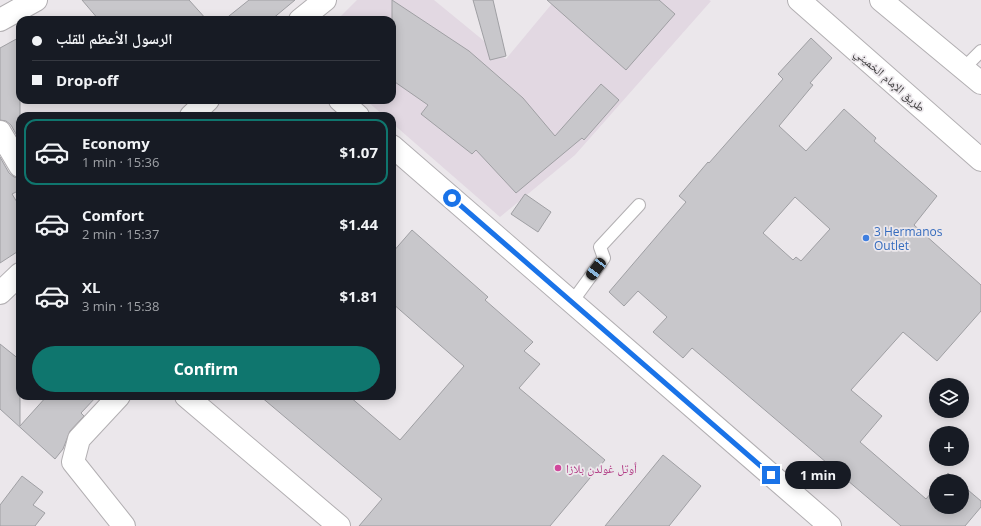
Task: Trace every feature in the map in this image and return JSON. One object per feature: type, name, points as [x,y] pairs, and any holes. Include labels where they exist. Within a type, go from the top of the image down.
[{"type":"main road","points":[[0,20],[36,0]]},
{"type":"main road","points":[[292,16],[307,0]]},
{"type":"main road","points":[[305,16],[325,0]]},
{"type":"main road","name":"طريق الإمام الخميني","points":[[799,0],[981,160]]},
{"type":"main road","points":[[881,0],[981,83]]},
{"type":"main road","points":[[195,112],[204,104]]},
{"type":"main road","points":[[344,104],[354,112]]},
{"type":"main road","points":[[0,132],[16,159]]},
{"type":"main road","points":[[396,149],[830,526]]},
{"type":"main road","points":[[0,293],[16,278]]},
{"type":"main road","points":[[114,400],[79,439],[73,462],[124,526]]},
{"type":"main road","points":[[191,400],[339,526]]},
{"type":"lane","points":[[964,68],[981,51]]},
{"type":"lane","points":[[572,302],[604,258],[600,246],[639,205]]},
{"type":"shaded area","points":[[357,0],[434,0],[506,59],[555,0],[711,1],[575,155],[500,217],[396,126],[396,112],[380,112],[370,104],[396,104],[396,16],[341,16]]},
{"type":"building","points":[[82,0],[189,0],[203,16],[96,16]]},
{"type":"building","points":[[249,0],[295,0],[276,16],[229,16]]},
{"type":"building","points":[[392,0],[469,51],[523,98],[555,136],[601,84],[619,100],[584,140],[582,138],[516,193],[476,150],[472,154],[421,114],[428,105],[396,83],[396,16],[392,16]]},
{"type":"building","points":[[473,0],[493,0],[506,56],[490,60]]},
{"type":"building","points":[[547,0],[659,0],[675,14],[626,70]]},
{"type":"building","points":[[811,38],[832,58],[810,83],[813,85],[779,126],[806,151],[844,109],[876,138],[874,141],[937,196],[914,225],[981,285],[981,311],[937,361],[903,332],[851,390],[882,416],[860,442],[926,499],[929,495],[929,514],[969,514],[969,491],[981,501],[981,507],[965,526],[901,526],[692,348],[683,358],[653,332],[667,317],[638,291],[624,306],[609,292],[686,202],[679,196],[783,79],[778,74]],"holes":[[[795,197],[830,229],[801,261],[796,257],[793,260],[763,233]]]},
{"type":"building","points":[[16,39],[16,104],[20,104],[20,112],[16,112],[16,134],[11,125],[6,121],[0,120],[0,48]]},
{"type":"building","points":[[0,157],[9,173],[16,177],[16,192],[12,194],[16,200],[16,253],[0,263]]},
{"type":"building","points":[[525,194],[551,212],[538,232],[511,214]]},
{"type":"building","points":[[412,230],[488,297],[485,300],[533,342],[524,351],[540,364],[519,388],[605,460],[550,526],[359,526],[382,499],[265,400],[354,400],[400,440],[464,366],[396,306],[396,248]]},
{"type":"building","points":[[0,344],[16,357],[16,400],[20,400],[20,426],[43,400],[93,400],[81,413],[84,416],[70,431],[63,449],[55,459],[0,409]]},
{"type":"building","points":[[663,455],[701,486],[669,526],[605,526]]},
{"type":"building","points":[[22,476],[43,492],[33,505],[45,513],[35,526],[0,526],[0,505]]},
{"type":"place","name":"3 Hermanos Outlet","points":[[866,238]]},
{"type":"place","name":"أوتل غولدن بلازا","points":[[558,468]]},
{"type":"route","points":[[452,198],[771,475]]}]
